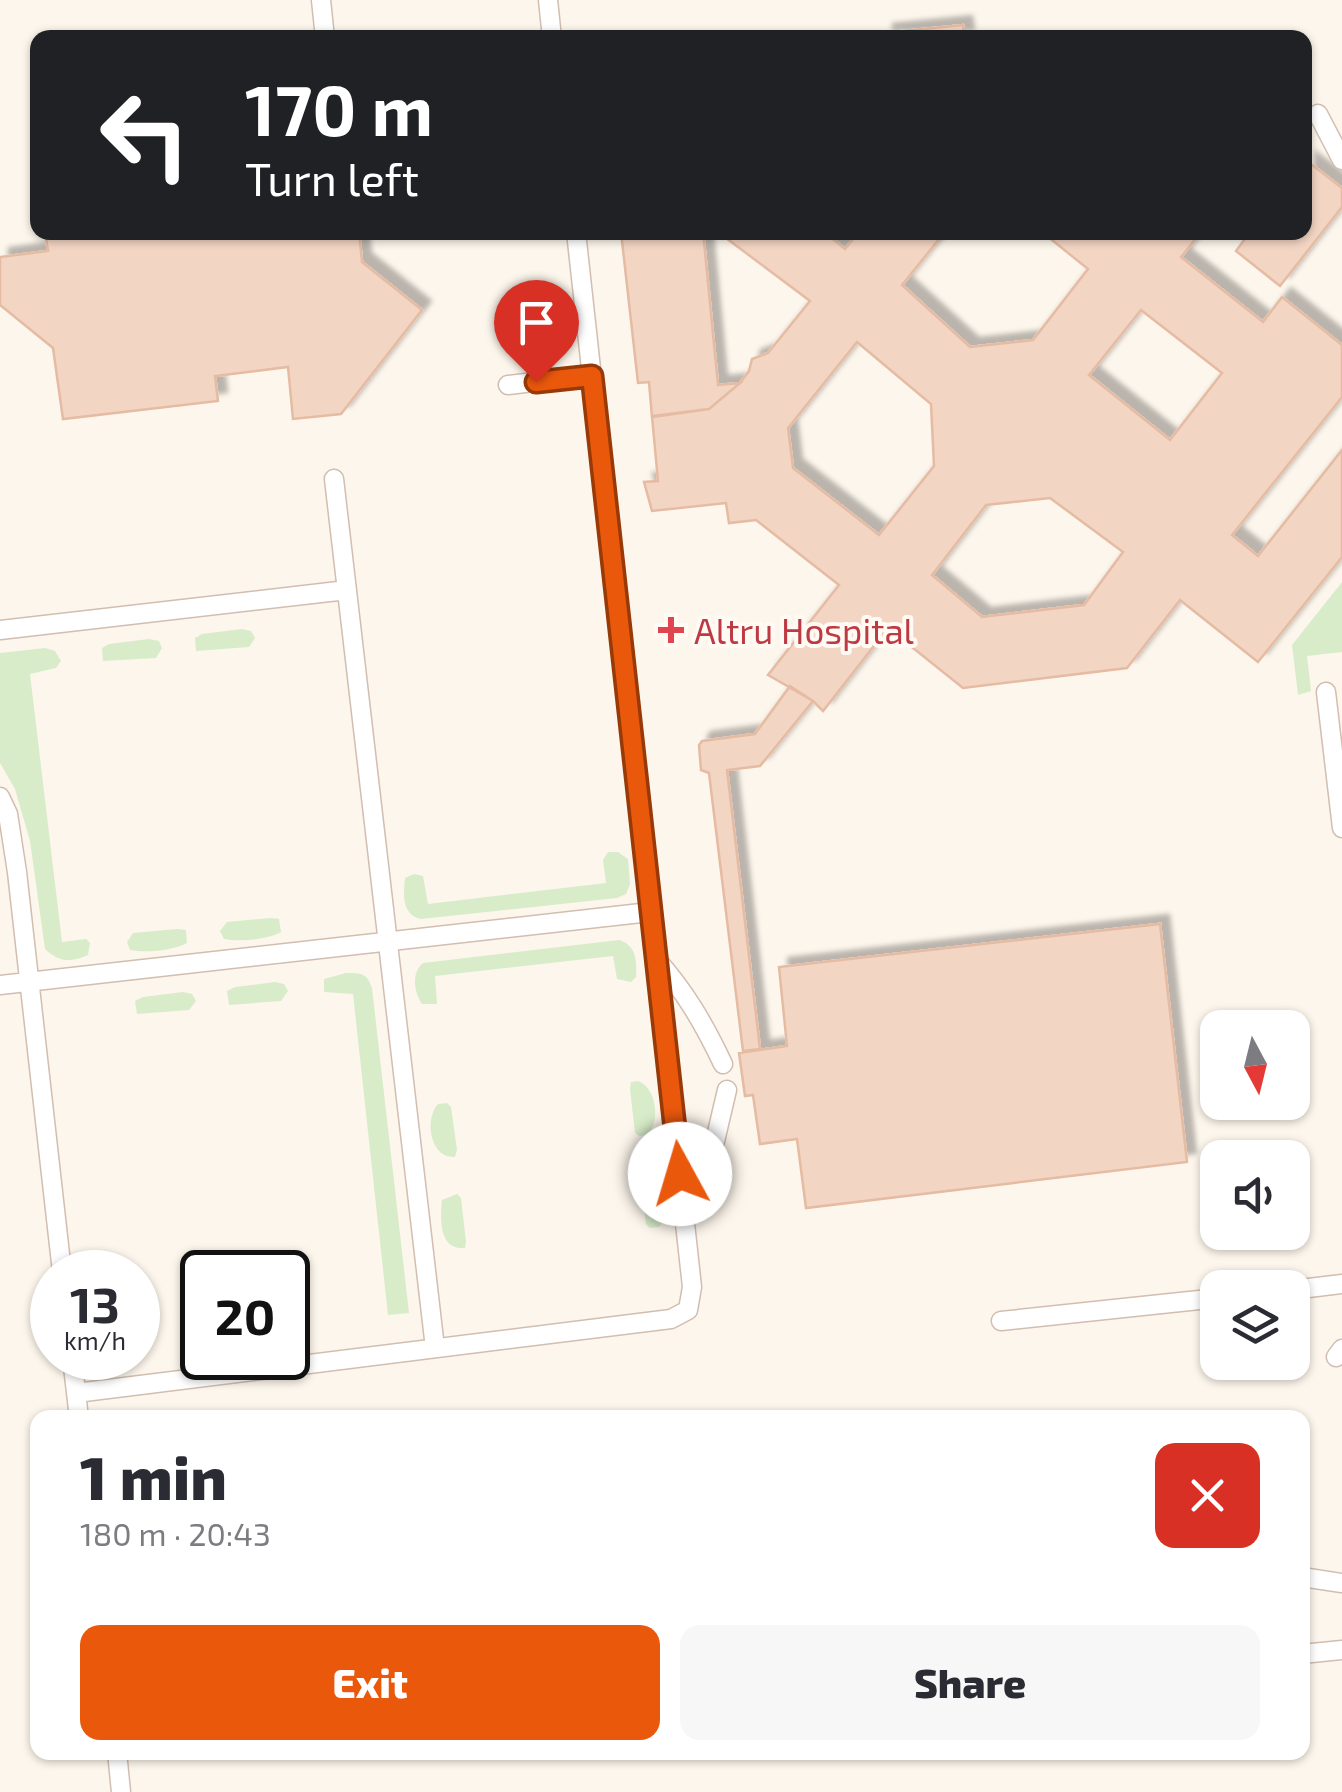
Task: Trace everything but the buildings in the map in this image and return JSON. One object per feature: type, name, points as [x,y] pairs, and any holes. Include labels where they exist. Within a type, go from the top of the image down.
[{"type":"lane","points":[[321,0],[324,30]]},
{"type":"lane","points":[[548,0],[551,30]]},
{"type":"lane","points":[[1318,114],[1342,160]]},
{"type":"lane","points":[[76,1393],[671,1320],[688,1310],[692,1287],[577,240]]},
{"type":"lane","points":[[508,385],[592,376]]},
{"type":"lane","points":[[334,478],[436,1348]]},
{"type":"lane","points":[[0,630],[347,590]]},
{"type":"lane","points":[[1326,692],[1342,828]]},
{"type":"lane","points":[[0,797],[8,814],[59,1250]]},
{"type":"lane","points":[[0,985],[650,912]]},
{"type":"lane","points":[[656,958],[700,1016],[723,1064]]},
{"type":"lane","points":[[682,1200],[715,1142],[727,1090]]},
{"type":"lane","points":[[1310,1288],[1342,1284]]},
{"type":"lane","points":[[1001,1321],[1200,1300]]},
{"type":"lane","points":[[75,1380],[78,1410]]},
{"type":"lane","points":[[1310,1578],[1342,1583]]},
{"type":"lane","points":[[1310,1653],[1342,1650]]},
{"type":"lane","points":[[118,1760],[121,1792]]},
{"type":"green space","points":[[1342,582],[1342,652],[1307,656],[1311,691],[1298,695],[1292,645]]},
{"type":"green space","points":[[251,631],[255,638],[249,647],[196,651],[195,638],[202,634]]},
{"type":"green space","points":[[159,641],[162,648],[156,658],[103,661],[102,648],[109,644]]},
{"type":"green space","points":[[45,648],[55,651],[61,661],[56,668],[30,674],[62,942],[86,939],[90,943],[88,955],[70,960],[55,957],[45,949],[30,841],[15,789],[0,763],[0,653]]},
{"type":"green space","points":[[608,852],[618,852],[628,859],[630,884],[626,894],[617,898],[421,919],[410,913],[405,903],[405,878],[414,874],[423,876],[428,904],[606,883],[603,860]]},
{"type":"green space","points":[[279,919],[281,932],[268,937],[230,940],[224,939],[220,931],[227,922]]},
{"type":"green space","points":[[186,930],[187,943],[174,948],[136,951],[130,950],[127,942],[133,933]]},
{"type":"green space","points":[[619,940],[634,954],[636,977],[631,982],[617,979],[613,956],[435,976],[437,1004],[422,1004],[416,988],[415,977],[423,963]]},
{"type":"green space","points":[[346,973],[363,975],[372,988],[409,1313],[388,1315],[353,994],[324,992],[324,979]]},
{"type":"green space","points":[[284,984],[288,991],[281,1001],[229,1005],[227,991],[235,987]]},
{"type":"green space","points":[[192,994],[196,1001],[189,1010],[137,1014],[135,1001],[143,997]]},
{"type":"green space","points":[[638,1081],[653,1097],[655,1114],[648,1135],[639,1136],[635,1133],[630,1089],[631,1082]]},
{"type":"green space","points":[[438,1104],[451,1107],[455,1157],[440,1152],[432,1137],[434,1111]]},
{"type":"green space","points":[[649,1172],[660,1180],[666,1209],[659,1227],[650,1228],[646,1224],[640,1180],[642,1174]]},
{"type":"green space","points":[[457,1194],[461,1198],[465,1248],[450,1244],[443,1232],[442,1200]]},
{"type":"place","name":"Altru Hospital","points":[[671,630]]},
{"type":"route","points":[[536,382],[592,376],[680,1174]]}]
